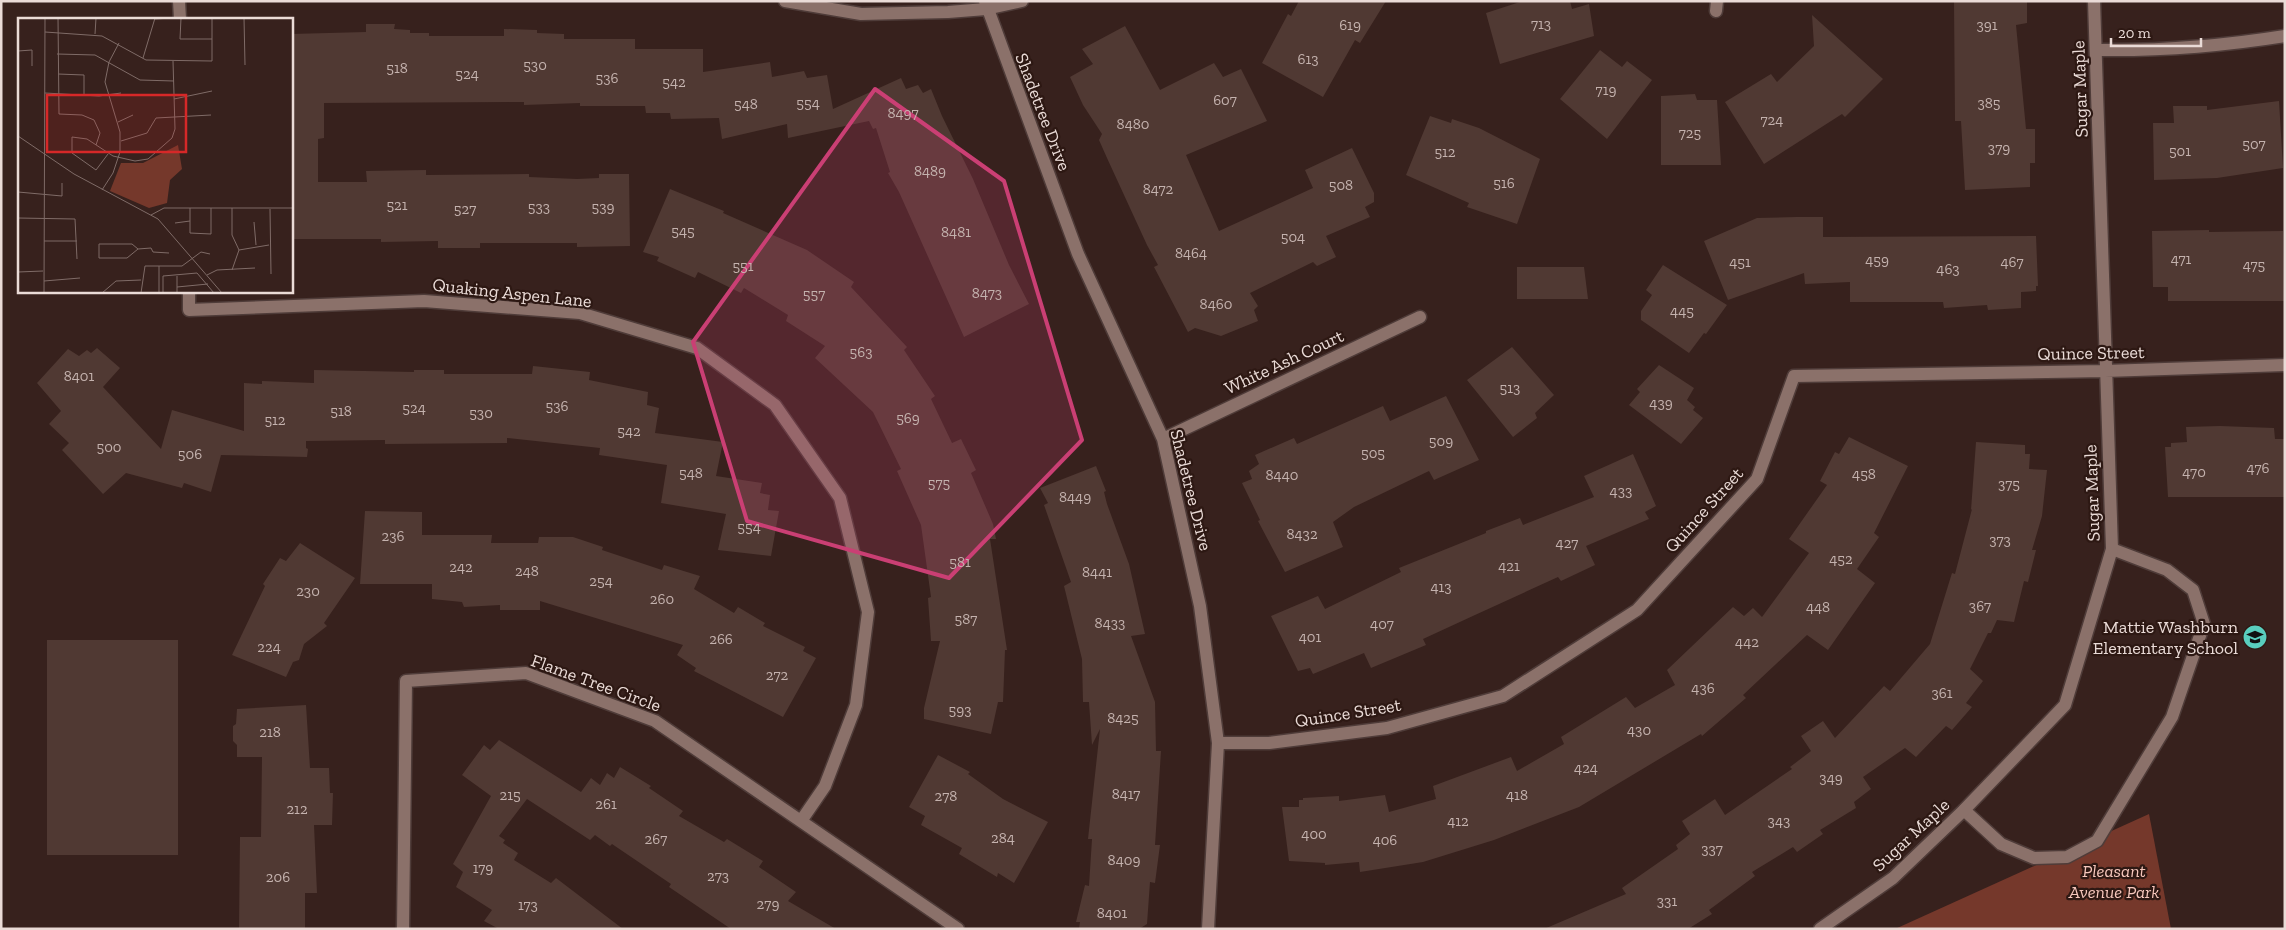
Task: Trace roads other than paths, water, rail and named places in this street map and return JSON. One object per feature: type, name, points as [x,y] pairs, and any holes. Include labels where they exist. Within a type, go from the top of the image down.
[{"type":"street","points":[[179,1],[180,18]]},
{"type":"street","points":[[785,1],[861,14],[948,12],[1022,1]]},
{"type":"street","name":"Sugar Maple","points":[[1820,929],[1893,878],[1964,810],[2064,705],[2112,549],[2094,1]]},
{"type":"street","name":"Shadetree Drive","points":[[986,5],[1078,254],[1163,439],[1200,606],[1218,743],[1208,929]]},
{"type":"street","points":[[2096,50],[2151,50],[2234,44],[2285,36]]},
{"type":"street","name":"Quaking Aspen Lane","points":[[188,292],[189,310],[424,301],[580,314],[697,348],[775,406],[840,498],[868,612],[856,705],[825,786],[802,821]]},
{"type":"street","name":"White Ash Court","points":[[1163,439],[1420,317]]},
{"type":"street","name":"Quince Street","points":[[1218,743],[1269,743],[1387,728],[1503,696],[1637,610],[1757,479],[1794,376],[2105,371],[2285,365]]},
{"type":"street","points":[[1964,810],[2001,844],[2034,858],[2066,857],[2096,841],[2172,717],[2204,624],[2193,590],[2167,570],[2112,549]]},
{"type":"street","name":"Flame Tree Circle","points":[[403,929],[406,682],[526,673],[655,721],[958,929]]},
{"type":"place","name":"Mattie Washburn Elementary School","points":[[2255,637]]},
{"type":"park label","name":"Pleasant Avenue Park","points":[[2114,881]]}]
